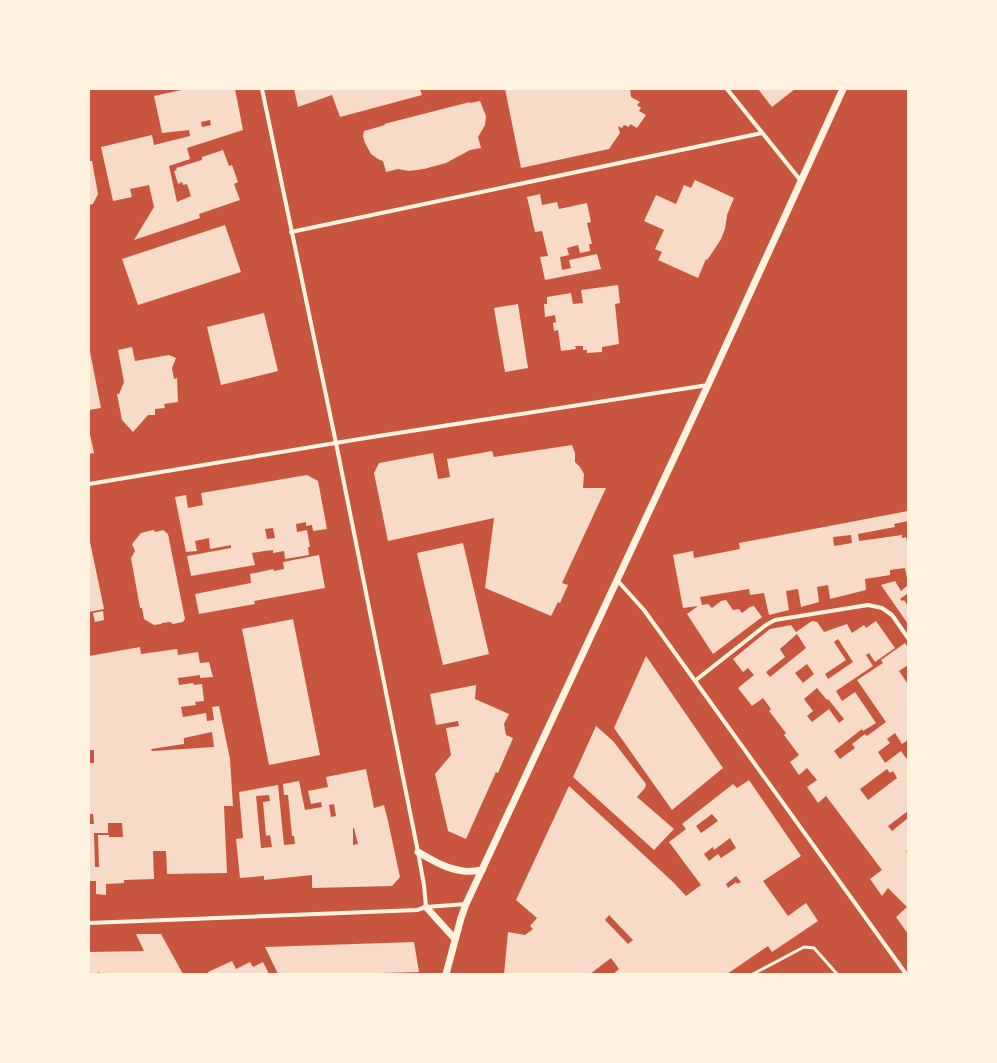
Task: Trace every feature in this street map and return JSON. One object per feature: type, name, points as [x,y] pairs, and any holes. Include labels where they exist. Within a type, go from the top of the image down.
[{"type":"street","points":[[262,89],[336,443],[418,852],[426,907],[455,939]]},
{"type":"street","points":[[727,89],[801,181]]},
{"type":"street","points":[[446,974],[466,904],[708,385],[843,89]]},
{"type":"street","points":[[292,232],[762,133]]},
{"type":"street","points":[[89,484],[336,443],[708,385]]},
{"type":"street","points":[[617,580],[644,610],[696,680],[906,974]]},
{"type":"street","points":[[696,680],[766,624],[775,620],[868,605],[882,608],[892,615],[908,638]]},
{"type":"street","points":[[418,852],[438,864],[451,868],[463,871],[482,870]]},
{"type":"street","points":[[89,923],[417,910],[426,907],[466,904]]},
{"type":"lane","points":[[753,974],[804,947],[814,948],[837,974]]},
{"type":"building","points":[[186,89],[235,89],[243,130],[187,148],[190,159],[169,166],[177,202],[191,196],[187,184],[183,185],[182,182],[178,184],[174,171],[177,170],[176,168],[202,160],[202,157],[223,150],[229,166],[232,165],[238,182],[234,184],[240,200],[199,214],[200,218],[134,240],[154,207],[149,185],[130,189],[132,197],[113,201],[101,147],[152,135],[154,145],[190,136],[189,130],[162,133],[154,96]],"holes":[[[210,120],[211,125],[202,127],[201,122]]]},
{"type":"building","points":[[294,89],[420,89],[422,95],[340,117],[332,95],[298,107]]},
{"type":"building","points":[[505,89],[630,89],[631,97],[640,102],[637,105],[641,108],[639,111],[646,115],[637,128],[630,124],[629,127],[624,125],[622,128],[618,126],[620,133],[609,149],[521,168]]},
{"type":"building","points":[[758,89],[795,89],[772,107]]},
{"type":"building","points":[[480,101],[486,116],[485,125],[478,137],[481,148],[470,150],[446,163],[424,169],[409,171],[398,169],[386,172],[383,161],[371,154],[365,143],[363,136],[364,131],[385,125],[384,124],[470,102]]},
{"type":"building","points":[[89,161],[92,161],[98,194],[93,204],[89,205]]},
{"type":"building","points":[[695,180],[734,198],[727,215],[725,229],[721,239],[707,260],[706,259],[698,278],[658,260],[662,252],[655,249],[664,230],[644,221],[656,195],[676,204],[684,185],[691,188]]},
{"type":"building","points":[[540,194],[542,205],[557,202],[559,209],[587,203],[591,222],[587,223],[592,244],[589,244],[590,251],[580,253],[578,245],[567,248],[569,255],[560,257],[562,270],[571,268],[569,260],[597,254],[601,269],[545,280],[540,257],[548,256],[542,231],[535,232],[527,197]]},
{"type":"building","points":[[225,225],[241,272],[138,305],[122,259]]},
{"type":"building","points":[[618,285],[620,303],[615,304],[619,344],[602,347],[602,352],[587,353],[587,350],[583,350],[583,346],[575,346],[576,349],[561,351],[558,330],[554,331],[553,323],[556,322],[555,315],[545,317],[544,304],[547,304],[547,297],[571,293],[573,304],[583,303],[581,290]]},
{"type":"building","points":[[518,304],[528,368],[505,372],[494,308]]},
{"type":"building","points":[[264,313],[278,371],[221,385],[207,327]]},
{"type":"building","points":[[89,347],[101,408],[89,410]]},
{"type":"building","points":[[132,347],[135,361],[169,355],[176,358],[172,368],[174,379],[177,378],[178,402],[164,404],[165,408],[155,409],[155,415],[148,415],[133,432],[122,420],[117,394],[119,394],[124,382],[118,350]]},
{"type":"building","points":[[89,430],[94,453],[89,454]]},
{"type":"building","points":[[572,445],[575,453],[575,462],[584,474],[583,488],[606,488],[562,583],[568,585],[560,603],[558,602],[551,616],[485,588],[494,518],[388,541],[374,473],[379,463],[433,453],[438,479],[450,477],[447,459],[492,451],[494,457]]},
{"type":"building","points":[[307,475],[318,481],[327,529],[313,531],[312,525],[306,526],[306,522],[296,524],[297,532],[307,530],[310,547],[308,547],[309,555],[285,559],[284,551],[273,553],[273,550],[252,553],[255,565],[191,576],[187,556],[231,548],[231,545],[210,549],[209,538],[195,541],[197,551],[186,552],[175,497],[186,495],[188,508],[203,505],[201,493]],"holes":[[[273,528],[275,538],[267,539],[265,529]]]},
{"type":"building","points":[[908,511],[908,521],[894,524],[895,527],[858,534],[859,541],[902,535],[902,538],[906,537],[908,544],[908,577],[907,578],[905,568],[890,570],[890,575],[865,579],[866,590],[830,599],[828,585],[817,587],[819,602],[801,607],[798,589],[786,591],[789,610],[769,615],[764,593],[750,595],[749,589],[700,597],[702,605],[708,604],[712,608],[721,601],[726,600],[733,610],[739,609],[742,613],[754,606],[762,617],[713,654],[687,614],[698,606],[683,608],[673,555],[693,551],[694,558],[740,549],[739,543]],"holes":[[[851,535],[852,543],[834,546],[833,537]]]},
{"type":"building","points":[[153,530],[156,532],[163,530],[168,534],[185,619],[183,622],[173,624],[170,622],[154,625],[144,619],[142,608],[140,608],[131,558],[135,551],[132,544],[141,533]]},
{"type":"building","points":[[89,537],[104,609],[89,612]]},
{"type":"building","points":[[463,543],[489,654],[443,665],[417,553]]},
{"type":"building","points":[[319,555],[325,588],[254,601],[255,604],[199,614],[195,594],[251,583],[250,574],[273,569],[274,571],[284,569],[283,562]]},
{"type":"building","points":[[895,581],[901,591],[908,585],[908,596],[907,594],[900,599],[902,601],[904,600],[908,606],[908,624],[881,585]]},
{"type":"building","points":[[103,611],[104,620],[95,622],[93,613]]},
{"type":"building","points":[[293,619],[320,755],[269,765],[242,629]]},
{"type":"building","points":[[812,621],[817,622],[824,632],[847,624],[852,633],[864,625],[866,628],[876,621],[895,648],[875,662],[869,653],[866,655],[873,666],[836,691],[842,701],[855,692],[876,723],[863,731],[862,729],[834,751],[840,759],[855,748],[852,744],[865,734],[867,736],[886,722],[857,680],[883,663],[881,660],[905,643],[908,648],[908,665],[899,671],[908,684],[908,740],[902,744],[895,733],[887,739],[890,743],[878,752],[885,763],[901,751],[906,758],[908,757],[908,811],[888,826],[892,831],[908,818],[908,850],[906,851],[908,854],[908,934],[896,917],[907,907],[888,888],[882,896],[870,879],[882,870],[826,796],[818,803],[807,787],[817,780],[807,768],[799,775],[790,762],[799,755],[784,735],[786,733],[769,711],[771,709],[763,698],[752,706],[738,688],[754,675],[748,668],[743,672],[733,659],[770,629],[791,625],[796,632]],"holes":[[[797,634],[806,648],[770,677],[766,672],[785,657],[780,649]],[[838,639],[853,662],[828,679],[825,674],[846,660],[834,642]],[[807,664],[814,674],[803,683],[795,673]],[[817,688],[844,719],[839,723],[829,709],[812,722],[807,716],[813,711],[804,699]],[[887,769],[890,773],[893,771],[897,778],[868,800],[860,789]]]},
{"type":"building","points":[[140,647],[141,654],[177,649],[178,655],[198,652],[200,663],[209,662],[213,677],[200,678],[200,675],[178,678],[179,685],[193,683],[194,685],[202,684],[204,701],[195,702],[196,705],[181,707],[183,717],[206,713],[207,721],[214,720],[212,707],[219,706],[230,759],[233,806],[224,806],[227,873],[167,874],[166,851],[153,851],[154,879],[124,880],[124,883],[106,884],[106,895],[96,894],[96,881],[89,881],[89,824],[94,824],[93,814],[89,814],[89,763],[94,763],[94,750],[89,750],[89,656]],"holes":[[[212,732],[214,747],[152,751],[151,749],[184,744],[184,738]],[[108,823],[122,823],[123,837],[98,835],[99,867],[95,867],[94,833],[108,833]]]},
{"type":"building","points":[[646,656],[723,768],[672,810],[614,728]]},
{"type":"building","points":[[476,685],[475,699],[509,714],[504,724],[506,735],[513,738],[466,839],[448,831],[435,774],[451,755],[446,728],[459,726],[458,721],[436,725],[430,694]]},
{"type":"building","points":[[596,726],[613,741],[646,784],[645,788],[637,797],[674,829],[654,850],[573,777]]},
{"type":"building","points":[[366,769],[374,808],[384,805],[400,877],[392,886],[312,888],[312,875],[264,880],[264,876],[240,878],[236,839],[243,838],[239,792],[278,785],[284,845],[295,844],[294,836],[292,836],[288,795],[284,795],[283,784],[299,781],[305,810],[322,807],[321,802],[311,804],[308,791],[328,787],[326,777]],"holes":[[[269,795],[270,801],[263,802],[266,836],[270,835],[272,847],[261,848],[256,796]],[[334,804],[336,816],[331,817],[329,805]],[[353,828],[354,828],[358,844],[353,845]]]},
{"type":"building","points":[[749,780],[801,856],[763,881],[788,916],[806,903],[818,921],[772,952],[768,946],[727,974],[613,974],[619,969],[611,958],[590,974],[504,974],[508,932],[525,935],[533,929],[530,926],[537,918],[516,900],[569,786],[673,882],[686,896],[701,885],[669,842],[686,829],[682,824],[733,784],[737,788]],"holes":[[[712,814],[718,821],[701,833],[696,826]],[[730,838],[736,848],[721,858],[718,854],[709,861],[704,854],[713,847],[714,850]],[[736,876],[741,882],[737,884],[736,882],[728,888],[726,884]],[[609,915],[633,940],[628,944],[605,920]]]},
{"type":"building","points":[[136,934],[161,934],[183,974],[100,974],[99,972],[89,974],[89,952],[144,951]]},
{"type":"building","points":[[414,942],[419,972],[382,974],[278,974],[265,947]]},
{"type":"building","points":[[232,961],[236,969],[250,962],[253,967],[263,962],[269,974],[209,974],[208,972]]}]
